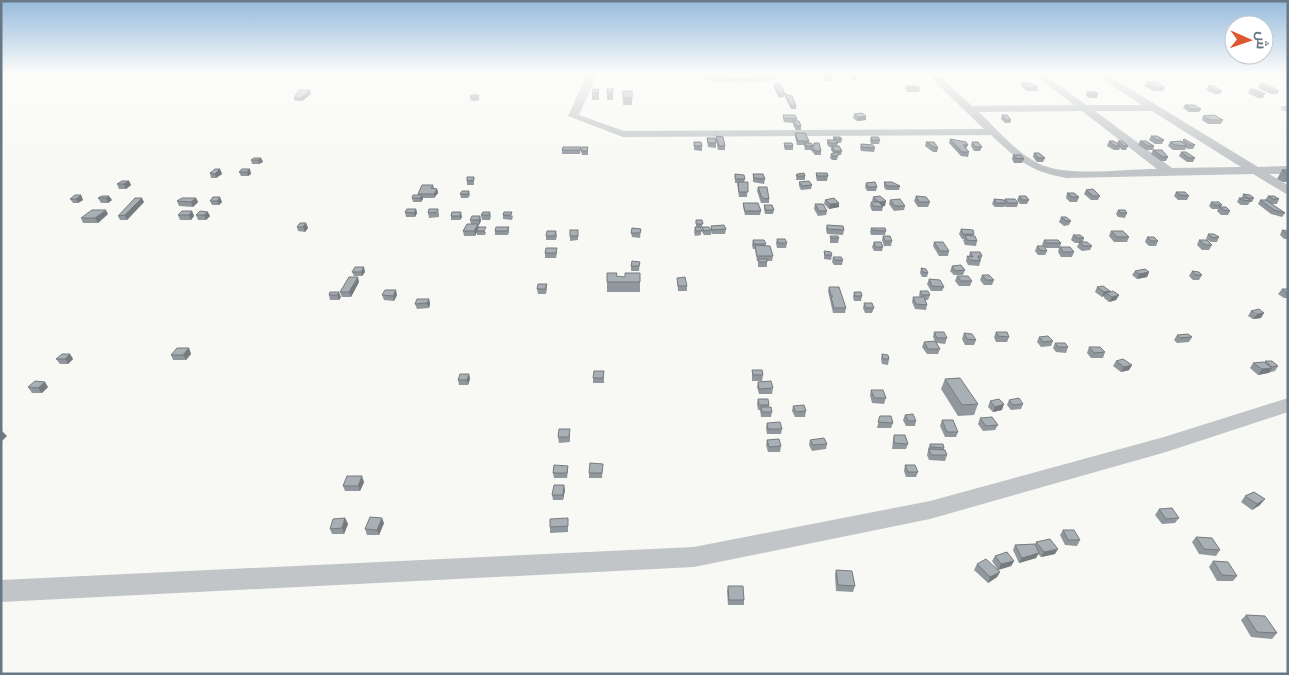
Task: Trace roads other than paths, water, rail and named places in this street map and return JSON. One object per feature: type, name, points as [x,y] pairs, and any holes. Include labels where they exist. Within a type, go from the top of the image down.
[{"type":"street","points":[[578,104],[573,116],[622,134],[994,132]]},
{"type":"street","points":[[964,104],[1022,158],[1044,170],[1067,174],[1288,170]]},
{"type":"street","points":[[1081,104],[1170,173]]},
{"type":"street","points":[[1149,104],[1288,191]]},
{"type":"street","points":[[969,109],[1155,108]]},
{"type":"street","points":[[1,591],[694,557],[930,510],[1166,444],[1288,405]]}]
